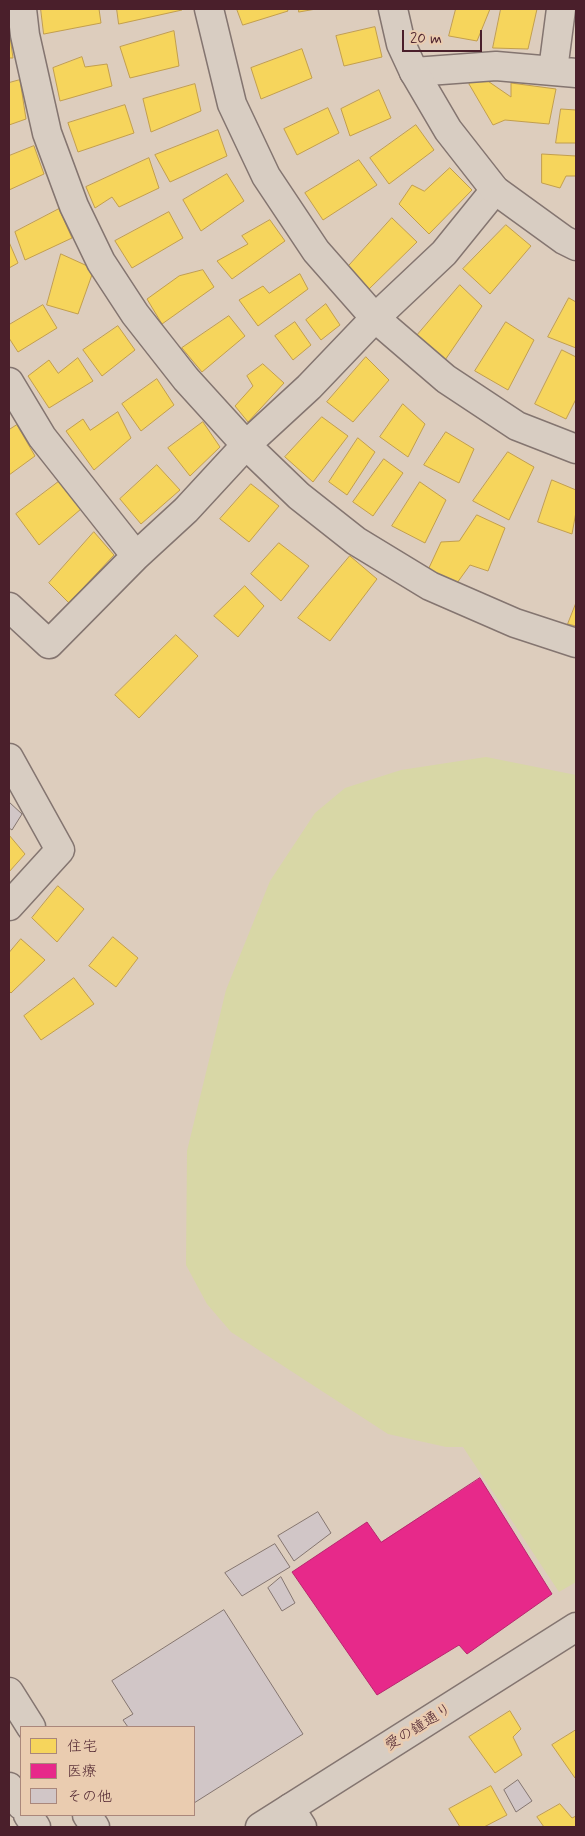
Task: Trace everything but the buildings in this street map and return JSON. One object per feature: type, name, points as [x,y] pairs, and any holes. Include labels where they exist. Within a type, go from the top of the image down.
[{"type":"street","points":[[22,9],[25,35],[47,133],[74,206],[101,262],[135,314],[186,379],[246,445],[299,496],[356,541],[430,586],[514,623],[576,643]]},
{"type":"street","points":[[209,9],[232,104],[266,176],[316,251],[375,318],[446,379],[517,426],[576,449]]},
{"type":"street","points":[[393,9],[400,44],[448,130],[495,190],[564,240],[576,246]]},
{"type":"street","points":[[414,72],[496,66],[565,71],[561,9]]},
{"type":"street","points":[[9,607],[49,644],[136,556],[186,510],[246,445],[309,387],[375,318],[444,253],[495,190]]},
{"type":"street","points":[[9,382],[42,437],[136,556]]},
{"type":"street","points":[[9,758],[60,850],[9,906]]},
{"type":"street","name":"愛の鐘通り","points":[[260,1827],[296,1818],[576,1627]]},
{"type":"street","points":[[9,1692],[30,1726]]},
{"type":"street","points":[[9,1787],[20,1804]]},
{"type":"street","points":[[29,1816],[36,1827]]},
{"type":"street","points":[[89,1816],[96,1827]]},
{"type":"green space","points":[[486,757],[576,775],[576,1582],[559,1592],[463,1447],[446,1447],[388,1434],[231,1332],[207,1304],[186,1265],[187,1151],[226,990],[270,881],[315,813],[345,788],[401,770]]}]
